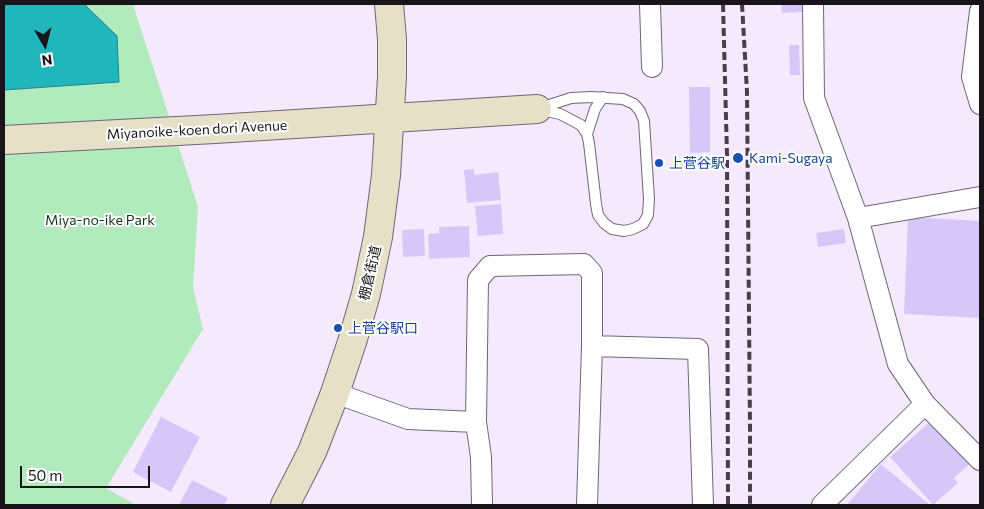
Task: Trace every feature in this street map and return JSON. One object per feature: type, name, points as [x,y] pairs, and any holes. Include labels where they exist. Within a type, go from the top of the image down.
[{"type":"main road","name":"棚倉街道","points":[[291,504],[335,393],[352,342],[377,244],[386,175],[390,118],[392,39],[389,4]]},
{"type":"main road","name":"Miyanoike-koen dori Avenue","points":[[4,140],[205,130],[537,109]]},
{"type":"street","points":[[650,4],[652,67]]},
{"type":"street","points":[[813,4],[814,98],[858,218],[898,364],[925,404],[980,460]]},
{"type":"street","points":[[980,11],[972,77],[980,104]]},
{"type":"street","points":[[858,218],[980,197]]},
{"type":"street","points":[[482,505],[482,457],[476,422],[478,280],[490,266],[584,264],[592,273],[592,346],[587,505]]},
{"type":"street","points":[[592,346],[698,349],[703,505]]},
{"type":"street","points":[[335,393],[408,419],[476,422]]},
{"type":"street","points":[[822,505],[925,404]]},
{"type":"lane","points":[[587,134],[595,109],[604,97]]},
{"type":"lane","points":[[571,98],[623,98],[634,104],[640,111],[644,122],[649,198],[648,215],[643,224],[624,231],[612,229],[604,223],[598,215],[587,134],[581,125],[560,114],[537,109],[571,98]]},
{"type":"green space","name":"Miya-no-ike Park","points":[[4,4],[133,4],[198,207],[193,287],[203,329],[106,488],[136,505],[4,505]]},
{"type":"water","points":[[4,4],[85,4],[117,36],[119,82],[4,90]]},
{"type":"building","points":[[781,4],[803,4],[803,12],[782,13]]},
{"type":"building","points":[[789,45],[799,45],[800,75],[790,75]]},
{"type":"building","points":[[689,87],[710,87],[710,152],[690,153]]},
{"type":"building","points":[[474,169],[474,175],[498,172],[501,200],[467,203],[464,170]]},
{"type":"building","points":[[501,204],[503,234],[478,236],[475,206]]},
{"type":"building","points":[[908,217],[980,221],[980,318],[904,314]]},
{"type":"building","points":[[469,226],[470,257],[429,259],[428,234],[439,233],[439,227]]},
{"type":"building","points":[[424,229],[425,256],[403,257],[402,230]]},
{"type":"building","points":[[844,229],[846,243],[818,247],[816,233]]},
{"type":"building","points":[[161,417],[200,437],[171,492],[133,472]]},
{"type":"building","points":[[933,419],[972,462],[954,478],[958,483],[933,505],[890,457]]},
{"type":"building","points":[[881,464],[930,505],[847,505]]},
{"type":"building","points":[[192,480],[228,498],[224,505],[179,505]]},
{"type":"railway","points":[[723,4],[727,155],[728,505]]},
{"type":"railway","points":[[742,4],[747,92],[750,505]]},
{"type":"place","name":"Kami-Sugaya","points":[[738,158]]},
{"type":"place","name":"上菅谷駅","points":[[659,163]]},
{"type":"place","name":"上菅谷駅口","points":[[338,328]]}]
